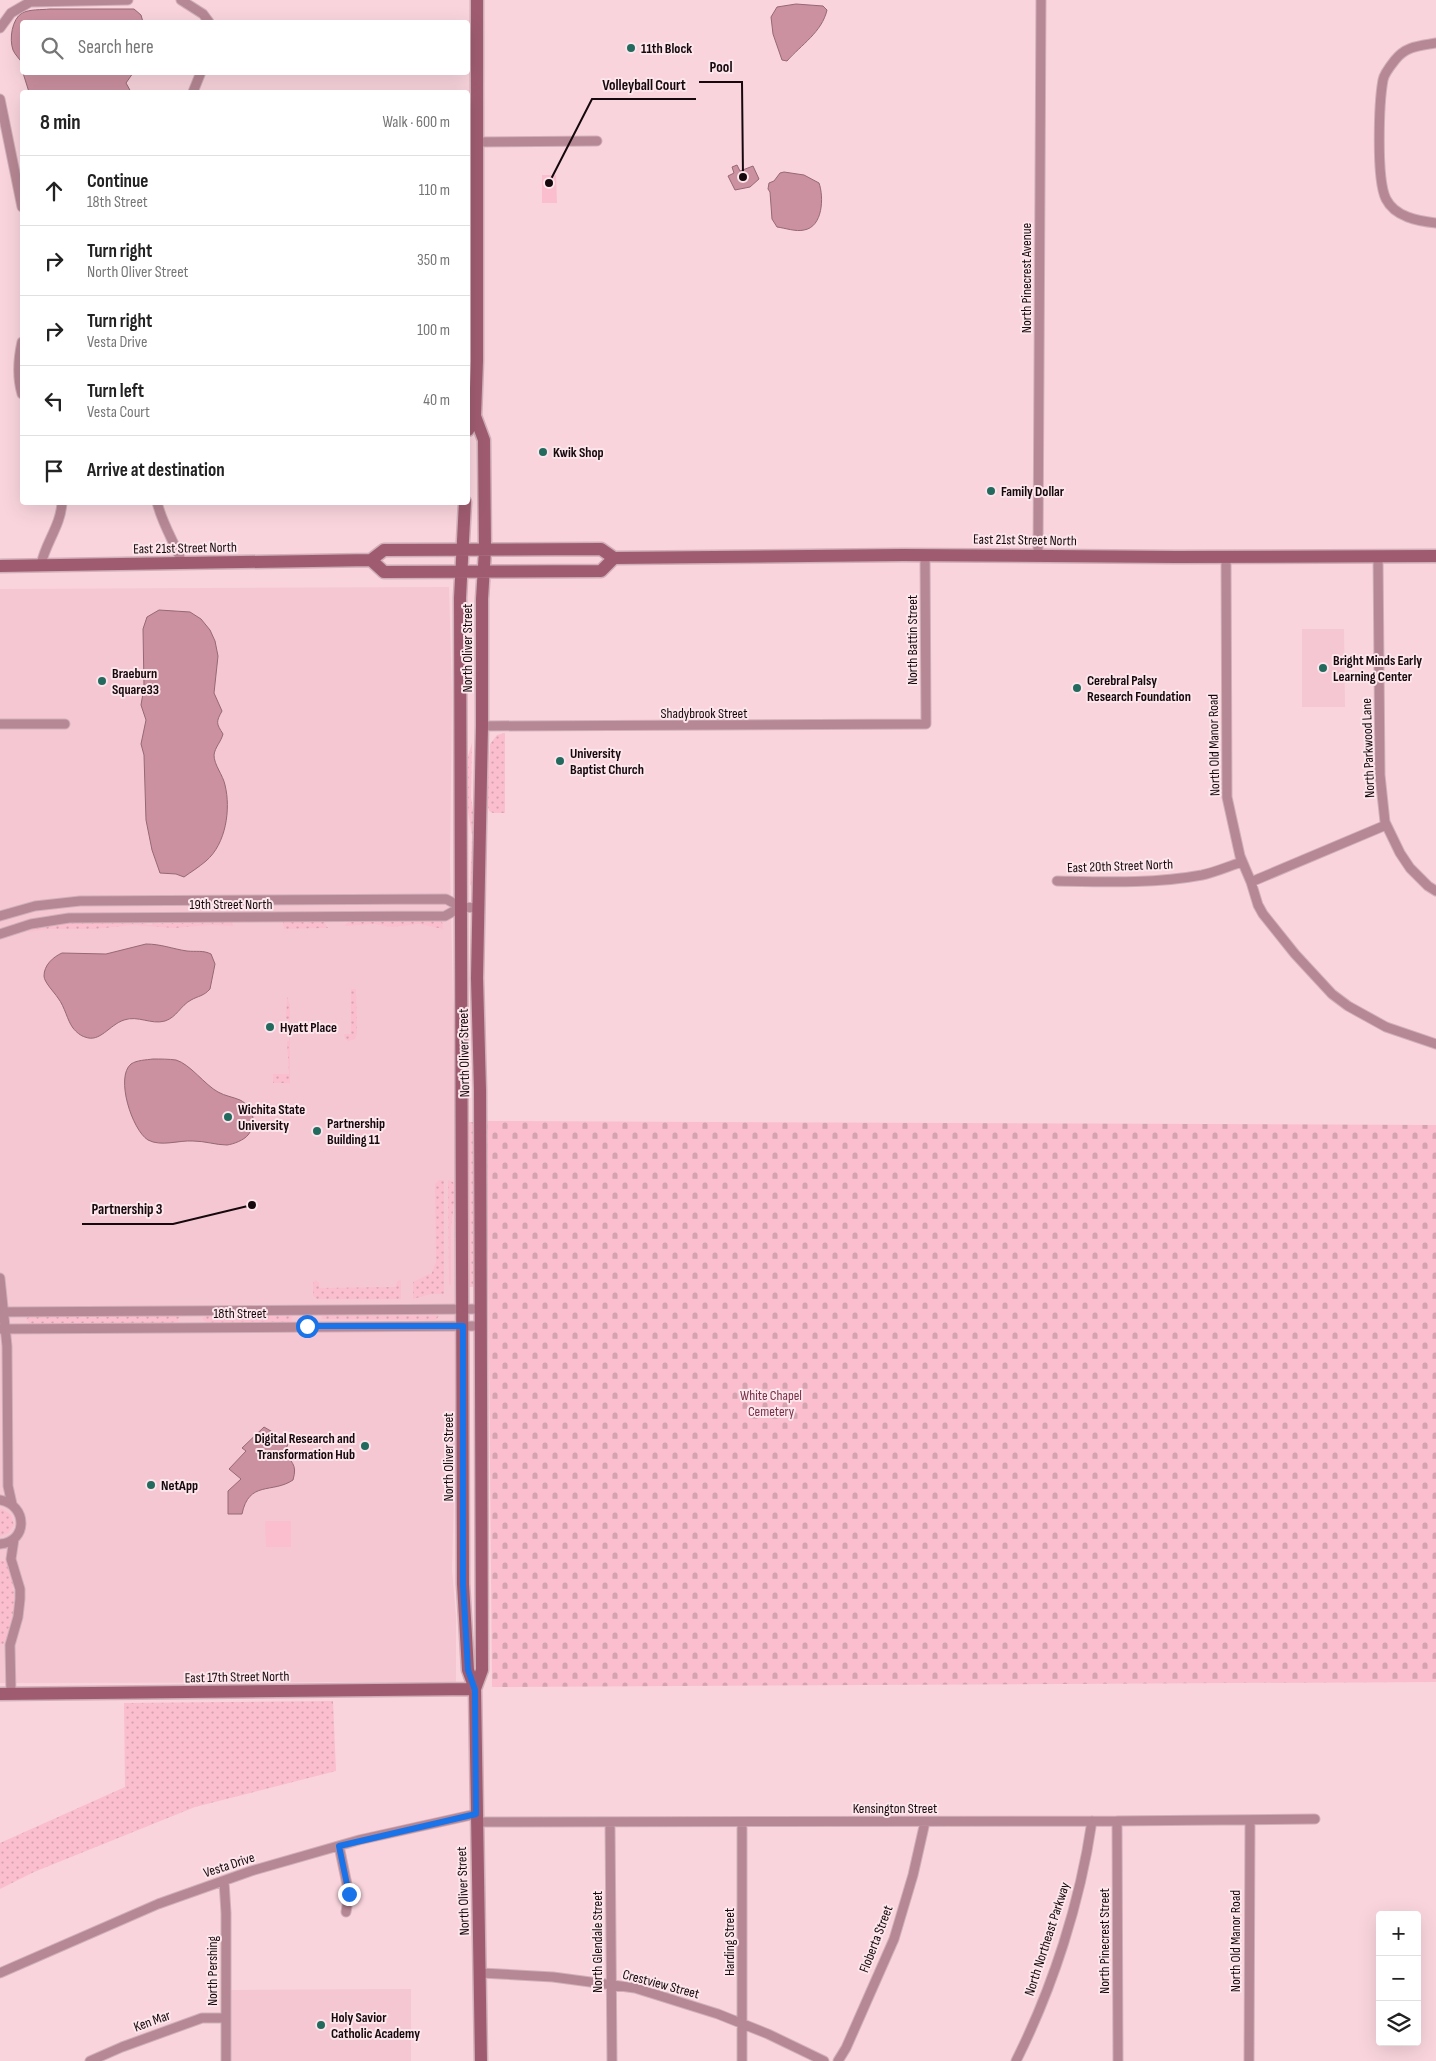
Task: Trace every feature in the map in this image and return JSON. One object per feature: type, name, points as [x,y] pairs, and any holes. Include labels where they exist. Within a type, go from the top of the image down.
[{"type":"main road","name":"North Oliver Street","points":[[475,1690],[482,1670],[481,1309],[477,978],[483,571],[485,550],[484,440],[475,416],[478,332],[477,0]]},
{"type":"main road","name":"North Oliver Street","points":[[470,426],[475,416]]},
{"type":"main road","name":"North Oliver Street","points":[[465,505],[460,598],[463,1584],[468,1670],[475,1690],[482,2061]]},
{"type":"main road","name":"East 21st Street North","points":[[0,566],[371,560],[384,550],[601,549],[614,558],[925,555],[1436,556]]},
{"type":"main road","points":[[371,560],[384,572],[601,571],[614,558]]},
{"type":"main road","name":"East 17th Street North","points":[[6,1694],[475,1690]]},
{"type":"street","points":[[0,28],[11,13],[30,2],[128,0]]},
{"type":"street","points":[[181,0],[203,14],[208,20]]},
{"type":"street","name":"North Pinecrest Avenue","points":[[1038,555],[1041,0]]},
{"type":"street","points":[[1436,44],[1410,47],[1395,59],[1383,78],[1379,133],[1382,180],[1386,199],[1398,212],[1414,220],[1436,223]]},
{"type":"street","points":[[194,90],[200,75]]},
{"type":"street","points":[[0,99],[20,197]]},
{"type":"street","points":[[476,142],[596,140]]},
{"type":"street","points":[[20,351],[20,382]]},
{"type":"street","points":[[41,565],[44,551],[61,517],[62,505]]},
{"type":"street","points":[[158,505],[164,524],[177,549],[182,564]]},
{"type":"street","name":"North Battin Street","points":[[925,555],[926,724]]},
{"type":"street","name":"North Parkwood Lane","points":[[1378,556],[1380,775],[1386,825],[1410,868],[1428,886],[1436,891]]},
{"type":"street","name":"North Old Manor Road","points":[[1226,557],[1227,797],[1242,862],[1262,914],[1295,954],[1332,994],[1348,1006],[1386,1027],[1436,1044]]},
{"type":"street","points":[[0,724],[65,724]]},
{"type":"street","name":"Shadybrook Street","points":[[482,726],[926,724]]},
{"type":"street","points":[[1251,882],[1386,825]]},
{"type":"street","name":"East 20th Street North","points":[[1057,881],[1132,882],[1170,880],[1204,874],[1242,862]]},
{"type":"street","name":"19th Street North","points":[[0,916],[35,906],[80,901],[446,899],[461,907],[479,908]]},
{"type":"street","name":"19th Street North","points":[[0,934],[31,924],[69,918],[445,916],[461,907]]},
{"type":"street","points":[[0,1278],[8,1486],[12,1504]]},
{"type":"street","name":"18th Street","points":[[2,1312],[481,1309]]},
{"type":"street","name":"18th Street","points":[[3,1329],[481,1326]]},
{"type":"street","points":[[0,1500],[12,1504],[17,1509],[22,1521],[18,1534],[14,1539],[10,1559],[20,1589],[20,1600],[18,1617],[10,1645],[6,1694]]},
{"type":"street","points":[[0,1544],[14,1539]]},
{"type":"street","name":"Kensington Street","points":[[476,1818],[610,1823],[1315,1819]]},
{"type":"street","name":"Vesta Drive","points":[[0,1973],[158,1904],[224,1881],[339,1846],[476,1818]]},
{"type":"street","name":"North Old Manor Road","points":[[1249,2061],[1250,1820]]},
{"type":"street","name":"North Northeast Parkway","points":[[1016,2061],[1055,1969],[1078,1893],[1092,1821]]},
{"type":"street","name":"North Pinecrest Street","points":[[1117,1821],[1118,2061]]},
{"type":"street","name":"Floberta Street","points":[[838,2061],[846,2048],[894,1939],[913,1875],[925,1822]]},
{"type":"street","name":"North Glendale Street","points":[[610,1823],[612,2061]]},
{"type":"street","name":"Harding Street","points":[[742,1823],[742,2061]]},
{"type":"street","points":[[339,1846],[349,1894],[346,1912]]},
{"type":"street","name":"North Pershing","points":[[224,1881],[226,1913],[226,2061]]},
{"type":"street","name":"Crestview Street","points":[[481,1973],[553,1977],[635,1988],[718,2014],[824,2061]]},
{"type":"street","name":"Ken Mar","points":[[90,2061],[122,2046],[202,2018],[226,2018]]},
{"type":"shaded area","points":[[796,4],[823,6],[827,10],[816,32],[787,61],[782,60],[773,34],[771,17],[777,7]]},
{"type":"shaded area","points":[[134,9],[141,15],[142,20],[20,20],[20,60],[12,45],[12,30],[16,20],[22,13],[32,10]]},
{"type":"shaded area","points":[[24,75],[132,75],[126,83],[130,90],[28,90]]},
{"type":"shaded area","points":[[737,165],[740,171],[753,166],[759,179],[750,187],[735,190],[728,176],[734,173],[732,167]]},
{"type":"shaded area","points":[[780,173],[804,175],[819,183],[821,189],[820,211],[818,218],[810,228],[798,231],[777,227],[772,219],[769,183],[774,181]]},
{"type":"shaded area","name":"Wichita State University","points":[[449,587],[452,697],[450,862],[453,1001],[456,1023],[455,1455],[452,1570],[456,1616],[456,1682],[0,1683],[0,589]]},
{"type":"shaded area","points":[[159,610],[190,612],[201,619],[210,630],[215,641],[218,656],[214,693],[222,711],[218,722],[223,734],[214,755],[227,794],[227,815],[222,836],[213,854],[184,877],[176,874],[160,873],[152,850],[146,820],[144,755],[141,744],[146,720],[141,705],[144,687],[143,629],[147,617]]},
{"type":"shaded area","name":"Bright Minds Early Learning Center","points":[[1302,629],[1344,629],[1345,707],[1302,707]]},
{"type":"shaded area","points":[[146,944],[211,954],[215,964],[210,989],[203,995],[187,1002],[173,1017],[165,1021],[155,1022],[129,1019],[119,1022],[95,1038],[79,1034],[71,1025],[60,1002],[44,978],[44,972],[50,962],[62,953],[106,954]]},
{"type":"shaded area","points":[[153,1059],[181,1062],[218,1092],[245,1103],[253,1116],[253,1126],[248,1135],[239,1142],[227,1145],[193,1141],[159,1143],[148,1140],[136,1126],[131,1115],[127,1103],[125,1080],[126,1071],[131,1064]]},
{"type":"shaded area","points":[[264,1427],[281,1437],[288,1444],[285,1451],[295,1470],[293,1480],[256,1492],[245,1503],[242,1514],[228,1514],[228,1491],[241,1479],[229,1469],[246,1451],[242,1448]]},
{"type":"shaded area","name":"Holy Savior Catholic Academy","points":[[411,1989],[411,2061],[231,2061],[231,1990]]},
{"type":"green space","points":[[542,175],[556,175],[557,203],[542,203]]},
{"type":"green space","points":[[505,733],[505,813],[493,813],[489,811],[487,804],[490,744],[497,735]]},
{"type":"green space","points":[[472,743],[471,797],[474,817],[472,886],[470,885],[472,835],[468,811],[468,756]]},
{"type":"green space","points":[[442,921],[443,929],[419,924],[392,927],[374,924],[344,926],[348,922]]},
{"type":"green space","points":[[231,922],[234,926],[209,925],[175,928],[133,925],[27,932],[49,925],[66,923],[146,923],[147,925],[152,925],[153,923]]},
{"type":"green space","points":[[283,922],[303,922],[307,924],[308,922],[324,922],[328,928],[284,929]]},
{"type":"green space","points":[[351,989],[356,989],[357,1034],[355,1039],[348,1041],[345,1039],[344,1034],[351,1034]]},
{"type":"green space","points":[[287,997],[290,1005],[290,1020],[286,1019]]},
{"type":"green space","points":[[290,1020],[290,1083],[273,1083],[273,1074],[289,1074],[287,1041],[289,1041]]},
{"type":"green space","name":"White Chapel Cemetery","points":[[487,1121],[1436,1125],[1436,1682],[492,1687]]},
{"type":"green space","points":[[468,1122],[474,1122],[474,1287],[468,1287]]},
{"type":"green space","points":[[439,1180],[444,1180],[444,1294],[431,1294],[413,1299],[413,1282],[429,1274],[431,1275],[436,1262],[435,1184]]},
{"type":"green space","points":[[448,1180],[453,1182],[456,1187],[451,1226],[451,1285],[449,1285]]},
{"type":"green space","points":[[316,1280],[319,1283],[319,1288],[396,1287],[397,1281],[401,1280],[401,1299],[316,1299],[313,1295],[313,1283]]},
{"type":"green space","points":[[289,1314],[293,1316],[291,1319],[293,1320],[288,1323],[211,1323],[204,1321],[202,1318],[209,1315]]},
{"type":"green space","points":[[326,1314],[436,1314],[439,1316],[436,1320],[321,1319],[323,1318],[321,1316]]},
{"type":"green space","points":[[30,1315],[171,1315],[180,1317],[178,1320],[180,1321],[171,1323],[30,1324],[26,1319]]},
{"type":"green space","points":[[2,1509],[11,1515],[14,1525],[8,1533],[0,1536],[0,1510]]},
{"type":"green space","points":[[265,1521],[291,1521],[291,1547],[266,1547]]},
{"type":"green space","points":[[0,1561],[7,1561],[14,1586],[12,1589],[14,1590],[15,1607],[6,1644],[0,1644]]},
{"type":"green space","points":[[333,1701],[336,1771],[195,1807],[34,1872],[0,1889],[0,1843],[125,1787],[124,1703]]},
{"type":"place","name":"11th Block","points":[[631,48]]},
{"type":"place","name":"Pool","points":[[743,177]]},
{"type":"place","name":"Volleyball Court","points":[[549,183]]},
{"type":"place","name":"Kwik Shop","points":[[543,452]]},
{"type":"place","name":"Family Dollar","points":[[991,491]]},
{"type":"place","name":"Bright Minds Early Learning Center","points":[[1323,668]]},
{"type":"place","name":"Braeburn Square33","points":[[102,681]]},
{"type":"place","name":"Cerebral Palsy Research Foundation","points":[[1077,688]]},
{"type":"place","name":"University Baptist Church","points":[[560,761]]},
{"type":"place","name":"Hyatt Place","points":[[270,1027]]},
{"type":"place","name":"Wichita State University","points":[[228,1117]]},
{"type":"place","name":"Partnership Building 11","points":[[317,1131]]},
{"type":"place","name":"Partnership 3","points":[[252,1205]]},
{"type":"place","name":"Digital Research and Transformation Hub","points":[[365,1446]]},
{"type":"place","name":"NetApp","points":[[151,1485]]},
{"type":"place","name":"Holy Savior Catholic Academy","points":[[321,2025]]},
{"type":"route","points":[[307,1326],[463,1326],[463,1584],[468,1670],[475,1690],[476,1814],[339,1846],[349,1894]]}]
